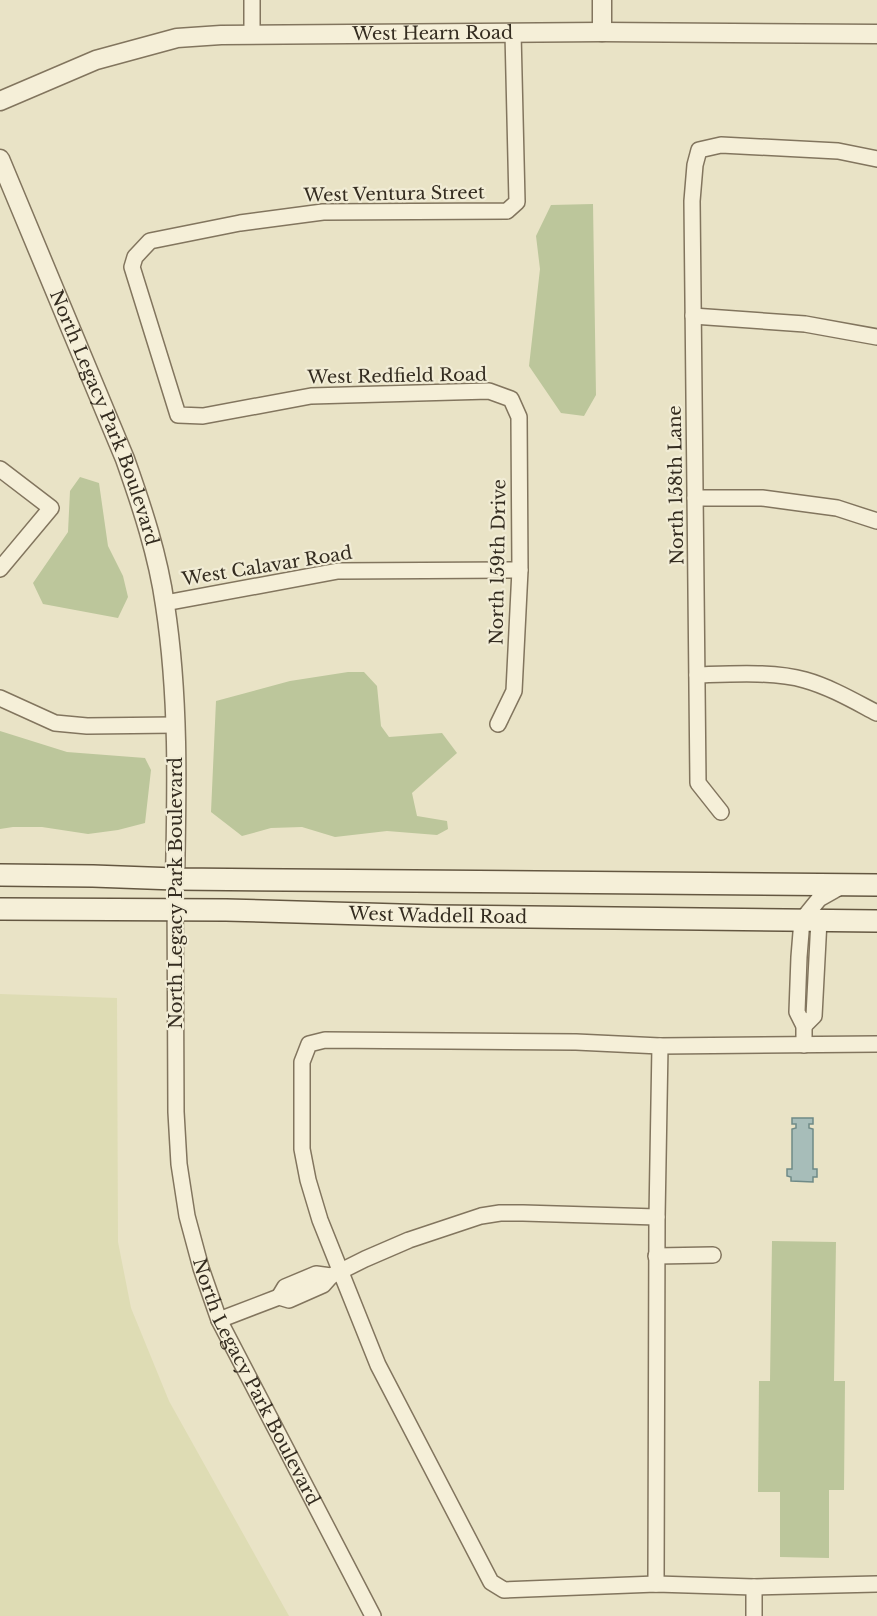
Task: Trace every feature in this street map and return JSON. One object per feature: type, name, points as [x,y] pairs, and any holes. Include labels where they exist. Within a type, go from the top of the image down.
[{"type":"main road","name":"West Waddell Road","points":[[0,875],[175,879],[877,885]]},
{"type":"main road","name":"West Waddell Road","points":[[0,909],[226,910],[434,916],[877,921]]},
{"type":"street","points":[[252,0],[252,34]]},
{"type":"street","points":[[602,0],[602,32]]},
{"type":"street","name":"West Hearn Road","points":[[0,101],[96,60],[177,38],[252,34],[602,32],[877,34]]},
{"type":"street","name":"West Ventura Street","points":[[178,415],[132,267],[135,257],[150,241],[240,223],[323,212],[507,211],[517,202],[513,33]]},
{"type":"street","name":"North 158th Lane","points":[[721,812],[699,783],[692,201],[694,165],[699,150],[721,145],[838,151],[877,159]]},
{"type":"street","name":"North Legacy Park Boulevard","points":[[0,159],[125,459],[142,505],[165,603],[176,725],[176,1112],[179,1164],[187,1216],[201,1268],[219,1320],[373,1616]]},
{"type":"street","points":[[693,316],[806,324],[877,337]]},
{"type":"street","name":"West Redfield Road","points":[[178,415],[203,416],[311,396],[489,391],[511,399]]},
{"type":"street","name":"North 159th Drive","points":[[498,724],[514,691],[520,570],[519,417],[511,399]]},
{"type":"street","points":[[0,469],[51,508],[0,569]]},
{"type":"street","points":[[695,498],[762,498],[837,508],[877,521]]},
{"type":"street","name":"West Calavar Road","points":[[165,603],[338,571],[520,570]]},
{"type":"street","points":[[698,675],[753,673],[803,679],[877,713]]},
{"type":"street","points":[[0,698],[55,723],[87,726],[176,725]]},
{"type":"street","points":[[804,1045],[804,1026],[797,1012],[799,957],[819,899],[844,885]]},
{"type":"street","points":[[877,1044],[660,1046],[576,1042],[325,1040],[309,1044],[302,1062],[302,1149],[308,1180],[336,1274],[383,1375],[491,1582],[504,1590],[656,1584],[754,1587],[877,1584]]},
{"type":"street","points":[[656,1584],[660,1046]]},
{"type":"street","points":[[219,1320],[279,1297],[285,1287],[306,1285],[316,1275],[336,1274],[409,1240],[481,1216],[523,1213],[657,1217]]},
{"type":"street","points":[[657,1256],[713,1255]]},
{"type":"street","points":[[754,1587],[754,1616]]},
{"type":"shaded area","points":[[0,994],[117,998],[118,1242],[131,1308],[169,1401],[289,1616],[0,1616]]},
{"type":"green space","points":[[593,204],[596,395],[584,416],[561,413],[529,366],[540,269],[536,236],[551,205]]},
{"type":"green space","points":[[80,477],[99,483],[108,546],[123,576],[128,597],[118,618],[43,604],[33,583],[68,532],[70,491]]},
{"type":"green space","points":[[348,672],[364,672],[377,686],[381,726],[389,737],[442,733],[457,753],[412,793],[417,816],[447,821],[448,829],[437,835],[387,831],[335,837],[302,827],[271,828],[242,836],[211,812],[216,701],[290,681]]},
{"type":"green space","points":[[0,731],[67,752],[145,758],[151,770],[145,823],[88,834],[42,827],[0,829]]},
{"type":"green space","points":[[772,1241],[836,1242],[834,1381],[845,1381],[844,1490],[829,1490],[829,1558],[780,1557],[780,1492],[758,1492],[759,1381],[770,1381]]},
{"type":"water","points":[[792,1118],[813,1118],[813,1124],[809,1124],[809,1128],[813,1129],[813,1169],[817,1169],[817,1177],[813,1177],[813,1182],[791,1181],[791,1177],[787,1176],[787,1169],[792,1169],[792,1129],[796,1128],[796,1124],[792,1124]]}]
